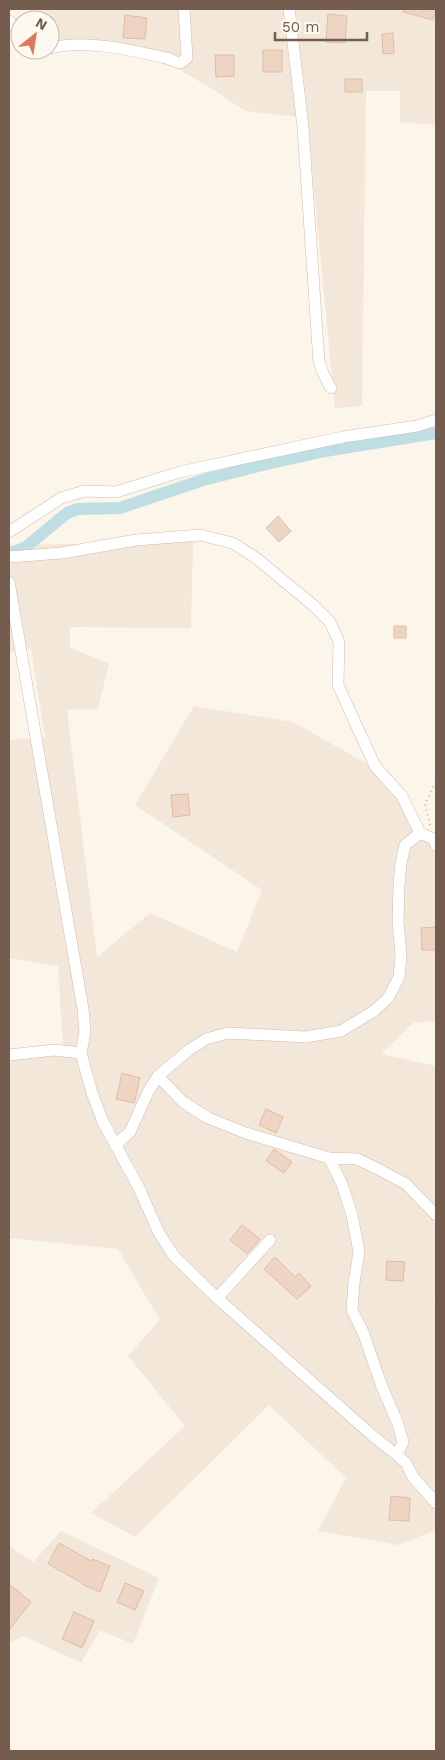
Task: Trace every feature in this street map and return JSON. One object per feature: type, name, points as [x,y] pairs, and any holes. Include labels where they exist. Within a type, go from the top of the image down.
[{"type":"street","points":[[60,46],[86,45],[138,52],[180,63],[187,58],[188,52],[184,9]]},
{"type":"street","points":[[289,9],[303,127],[319,362],[332,388]]},
{"type":"street","points":[[9,532],[61,498],[84,490],[116,492],[180,472],[343,437],[417,426],[436,420]]},
{"type":"street","points":[[9,557],[62,553],[136,540],[200,535],[233,543],[256,558],[313,605],[330,622],[338,642],[338,685],[375,766],[402,796],[420,833],[435,842]]},
{"type":"street","points":[[9,582],[83,1009],[85,1032],[81,1053],[102,1122],[139,1188],[159,1233],[174,1256],[217,1298],[367,1431],[406,1463],[413,1477],[436,1503]]},
{"type":"street","points":[[115,1146],[130,1132],[148,1092],[158,1076],[189,1050],[206,1040],[228,1033],[305,1037],[342,1031],[374,1011],[388,998],[399,977],[401,954],[398,921],[401,863],[405,845],[420,833]]},
{"type":"street","points":[[9,1055],[54,1050],[81,1053]]},
{"type":"street","points":[[158,1076],[183,1102],[208,1118],[246,1133],[329,1158],[357,1158],[406,1184],[436,1215]]},
{"type":"street","points":[[329,1158],[342,1184],[352,1214],[359,1252],[352,1310],[363,1332],[381,1384],[398,1424],[403,1442],[397,1455]]},
{"type":"street","points":[[217,1298],[270,1240]]},
{"type":"path","points":[[435,842],[425,804],[436,782]]},
{"type":"shaded area","points":[[436,9],[436,125],[400,122],[400,91],[366,91],[362,406],[335,408],[307,118],[245,111],[170,64],[119,52],[62,48],[60,44],[60,10],[41,10]]},
{"type":"shaded area","points":[[193,542],[191,628],[70,627],[70,648],[109,663],[98,709],[67,710],[97,957],[150,913],[237,952],[262,890],[135,805],[194,706],[293,722],[366,763],[419,817],[436,855],[436,1021],[413,1023],[381,1054],[436,1066],[436,1300],[434,1303],[436,1307],[436,1530],[398,1545],[318,1531],[346,1478],[269,1405],[135,1537],[91,1513],[185,1426],[128,1356],[160,1320],[118,1249],[9,1238],[9,1053],[63,1049],[58,966],[9,958],[9,740],[45,737],[31,649],[9,652],[9,545]]},
{"type":"shaded area","points":[[61,1531],[159,1578],[133,1644],[100,1630],[81,1663],[24,1636],[9,1643],[9,1546],[33,1562]]},
{"type":"building","points":[[403,9],[436,9],[433,20],[403,12]]},
{"type":"building","points":[[328,14],[347,16],[345,43],[326,42]]},
{"type":"building","points":[[125,15],[147,18],[145,39],[123,38]]},
{"type":"building","points":[[393,33],[394,53],[383,54],[382,34]]},
{"type":"building","points":[[263,50],[282,50],[282,72],[263,72]]},
{"type":"building","points":[[215,55],[234,55],[234,76],[216,77]]},
{"type":"building","points":[[345,79],[362,79],[362,92],[345,92]]},
{"type":"building","points":[[278,516],[291,531],[279,542],[266,528]]},
{"type":"building","points":[[394,626],[406,626],[406,638],[394,638]]},
{"type":"building","points":[[188,794],[190,815],[173,817],[171,795]]},
{"type":"building","points":[[436,927],[436,950],[422,950],[421,928]]},
{"type":"building","points":[[122,1073],[140,1078],[134,1103],[116,1099]]},
{"type":"building","points":[[266,1109],[283,1117],[276,1133],[259,1125]]},
{"type":"building","points":[[274,1149],[292,1162],[284,1173],[266,1161]]},
{"type":"building","points":[[242,1225],[260,1239],[247,1254],[230,1240]]},
{"type":"building","points":[[275,1257],[295,1277],[299,1273],[311,1286],[297,1299],[264,1269]]},
{"type":"building","points":[[387,1261],[405,1262],[403,1281],[386,1280]]},
{"type":"building","points":[[391,1496],[410,1498],[409,1521],[389,1520]]},
{"type":"building","points":[[59,1543],[91,1561],[92,1559],[110,1566],[100,1592],[48,1564]]},
{"type":"building","points":[[125,1583],[144,1591],[135,1610],[117,1602]]},
{"type":"building","points":[[9,1584],[31,1602],[9,1630]]},
{"type":"building","points":[[74,1612],[94,1621],[82,1648],[62,1639]]},
{"type":"waterway","points":[[9,554],[26,547],[67,513],[78,509],[120,508],[203,480],[262,465],[325,451],[436,433]]}]
